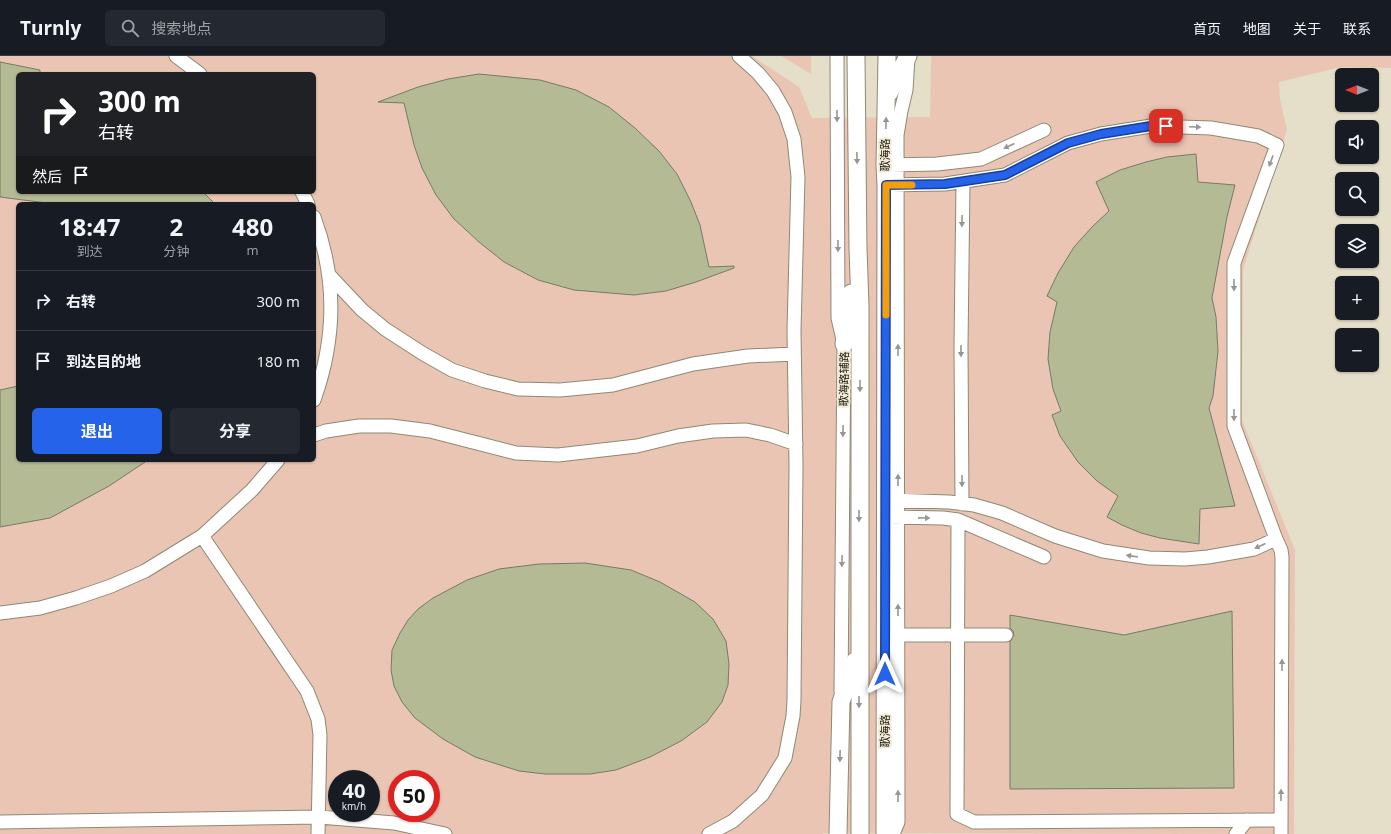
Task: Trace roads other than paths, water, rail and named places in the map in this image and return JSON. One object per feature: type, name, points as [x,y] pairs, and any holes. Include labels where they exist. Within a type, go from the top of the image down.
[{"type":"main road","points":[[856,56],[860,306],[860,834]]},
{"type":"main road","name":"歌海路","points":[[885,834],[892,517],[891,165],[886,97],[897,77],[887,56]]},
{"type":"main road","points":[[897,77],[908,56]]},
{"type":"main road","points":[[844,344],[858,248]]},
{"type":"main road","points":[[838,834],[841,702],[859,650]]},
{"type":"main road","points":[[885,799],[893,834]]},
{"type":"street","points":[[176,56],[197,72]]},
{"type":"street","points":[[709,834],[732,821],[762,795],[785,758],[794,700],[796,444],[794,354],[798,177],[794,139],[786,112],[773,91],[758,72],[738,56]]},
{"type":"street","name":"歌海路辅路","points":[[837,56],[838,318],[844,344],[841,702]]},
{"type":"street","points":[[897,77],[897,135],[891,165],[937,164],[981,159],[1044,130]]},
{"type":"street","points":[[891,185],[945,184],[1005,175],[1068,143],[1101,134],[1151,126],[1211,128],[1258,136],[1277,145],[1234,263],[1234,426],[1276,539],[1282,550],[1281,834]]},
{"type":"street","points":[[962,182],[962,504]]},
{"type":"street","points":[[316,223],[324,247],[330,276],[332,304],[329,339],[322,377],[316,394]]},
{"type":"street","points":[[330,276],[362,310],[379,324],[422,353],[452,370],[485,381],[518,389],[560,390],[613,385],[693,364],[748,356],[794,354]]},
{"type":"street","points":[[316,434],[359,426],[390,426],[430,431],[516,453],[558,455],[637,446],[678,436],[713,431],[746,430],[770,435],[796,444]]},
{"type":"street","points":[[0,613],[40,608],[76,598],[111,586],[145,571],[202,536],[252,490],[276,462]]},
{"type":"street","points":[[892,500],[949,502],[974,505],[1002,513],[1055,536],[1103,551],[1149,558],[1185,559],[1208,557],[1254,549],[1276,539]]},
{"type":"street","points":[[893,834],[898,822],[898,635],[892,517],[942,518],[958,520],[1044,557]]},
{"type":"street","points":[[958,520],[957,814],[974,822],[1047,828],[1281,820]]},
{"type":"street","points":[[202,536],[307,690],[318,719],[320,735],[318,834]]},
{"type":"street","points":[[898,635],[1006,635]]},
{"type":"street","points":[[0,822],[319,817],[394,823],[445,834]]},
{"type":"street","points":[[1236,834],[1247,820]]}]
